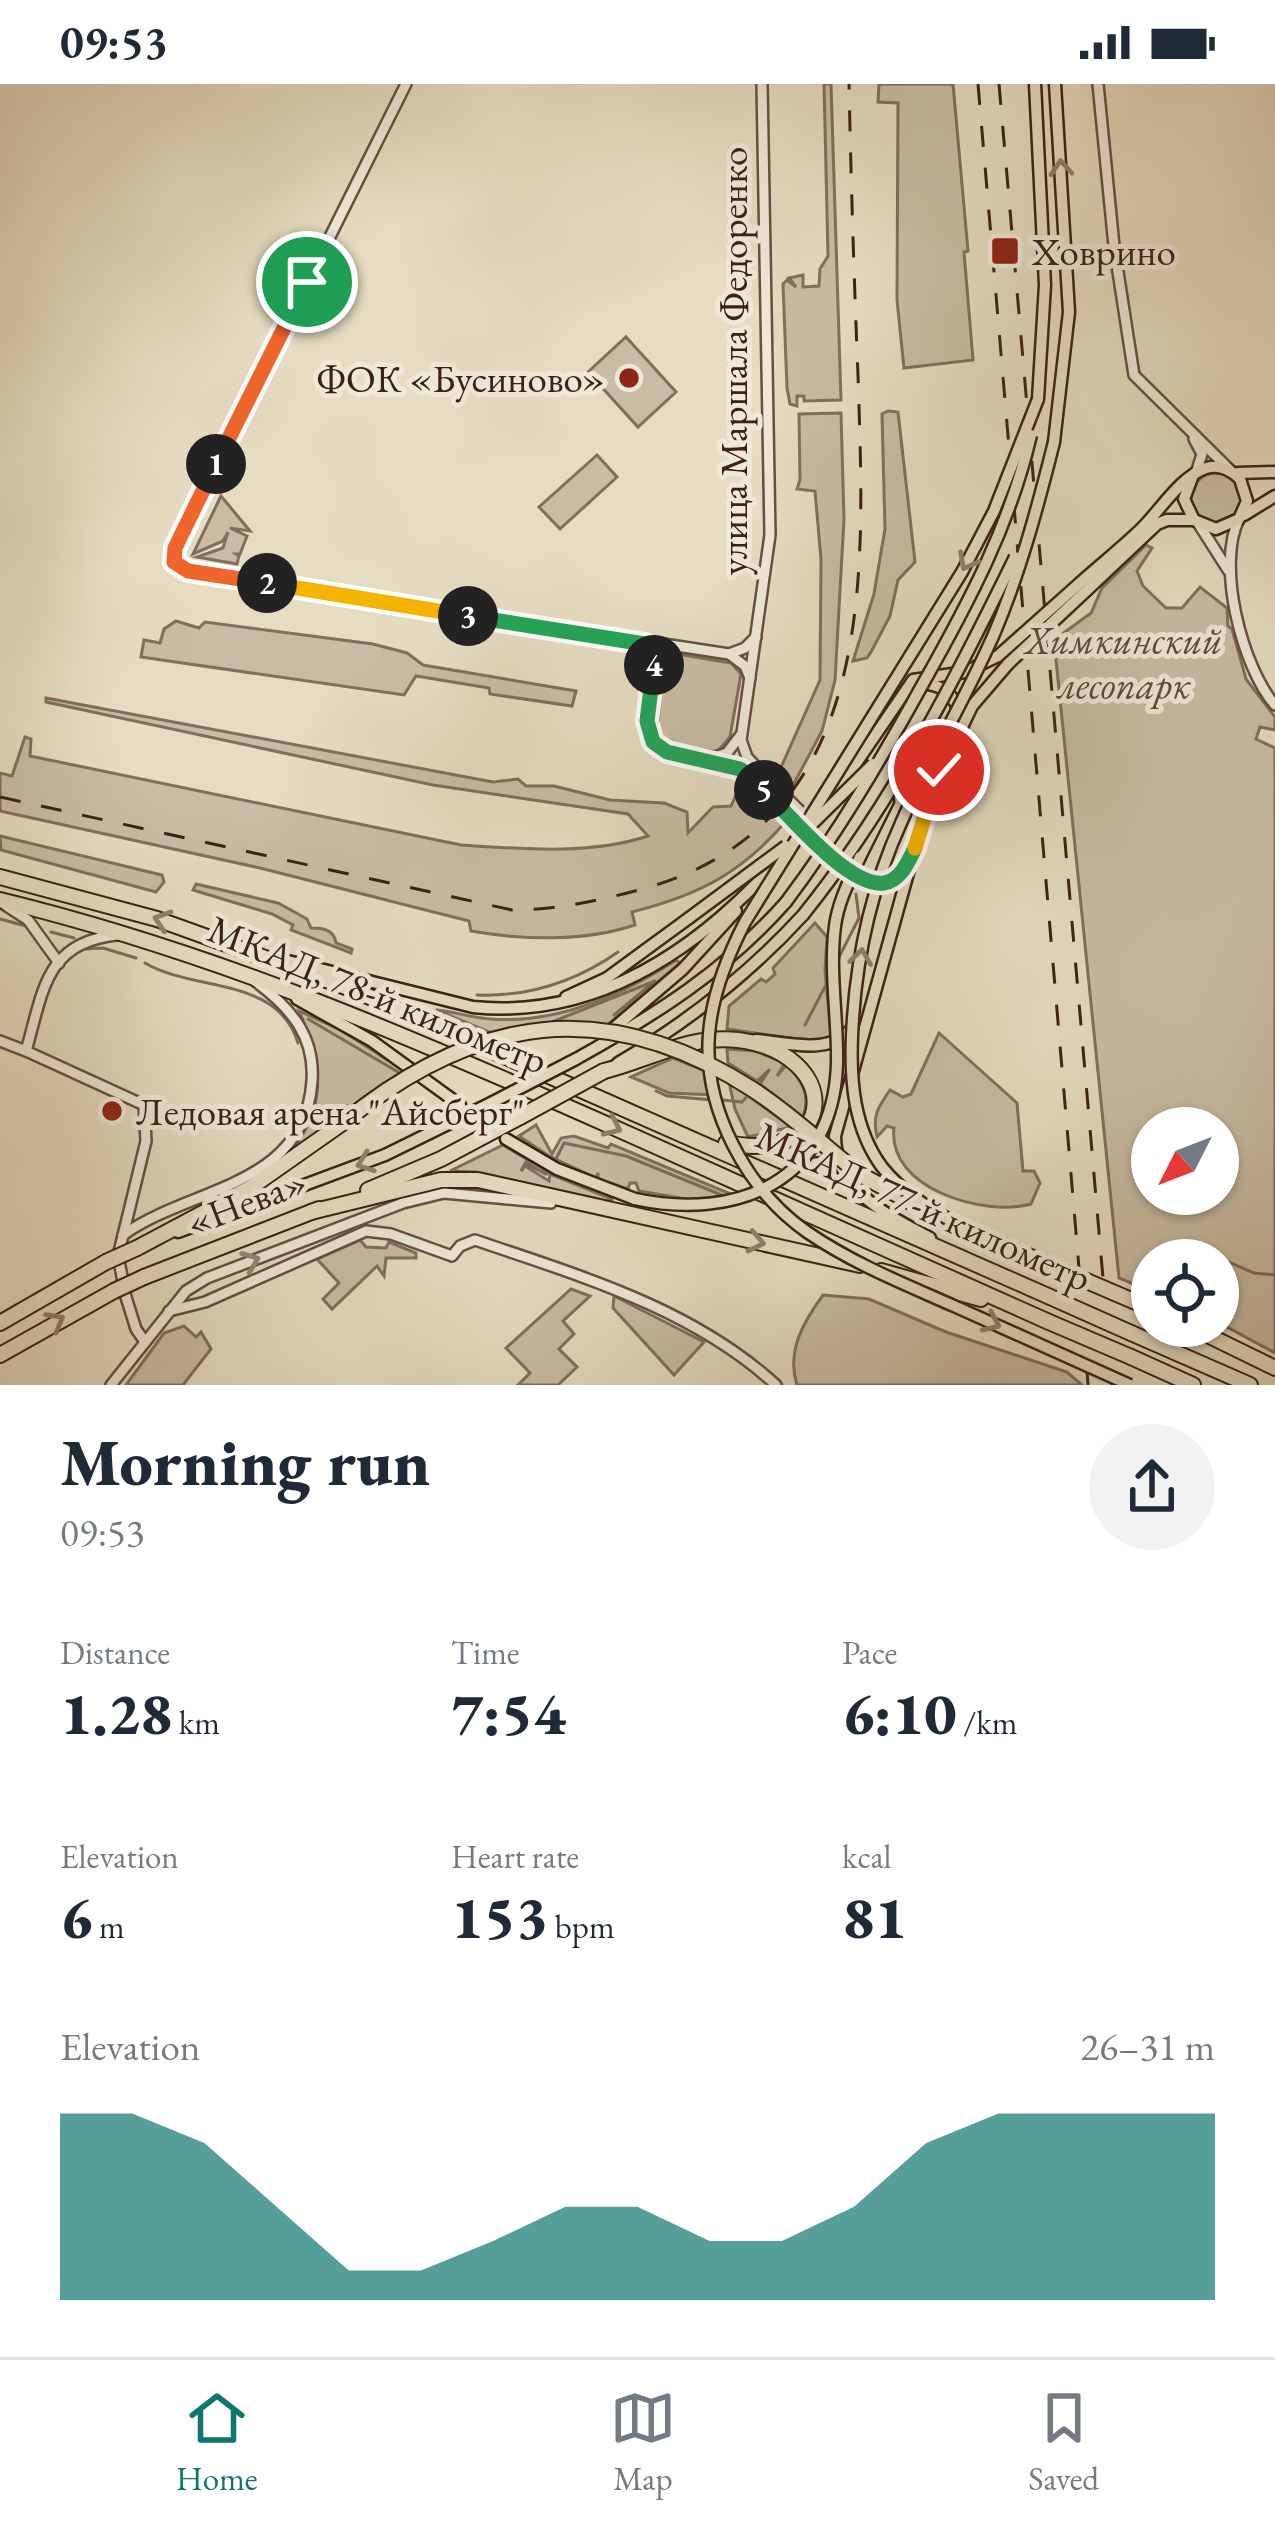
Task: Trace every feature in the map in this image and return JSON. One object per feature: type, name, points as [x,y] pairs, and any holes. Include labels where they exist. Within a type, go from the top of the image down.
[{"type":"highway","name":"МКАД, 78-й километр","points":[[0,877],[76,895],[273,958],[573,1086]]},
{"type":"highway","name":"МКАД, 78-й километр","points":[[0,901],[130,933],[259,976],[722,1176]]},
{"type":"highway","points":[[137,1248],[269,1177],[406,1075],[435,1059],[531,1030],[564,1030],[634,1037],[692,1056],[758,1093],[861,1174],[924,1212],[1131,1300]]},
{"type":"highway","points":[[658,1124],[756,1147],[774,1147],[803,1131],[814,1107],[805,1072],[781,1052],[736,1040]]},
{"type":"highway","name":"«Нева»","points":[[0,1355],[144,1277],[410,1173],[604,1071],[689,1043],[736,1040]]},
{"type":"highway","name":"МКАД, 77-й километр","points":[[573,1086],[1250,1385]]},
{"type":"highway","name":"МКАД, 77-й километр","points":[[722,1176],[1193,1385]]},
{"type":"highway","points":[[311,1212],[458,1179],[850,1262],[1048,1322]]},
{"type":"highway","name":"«Нева»","points":[[0,1323],[137,1248]]},
{"type":"highway","points":[[1231,1347],[1275,1369]]},
{"type":"main road","points":[[576,1058],[674,1002],[714,973],[786,902],[893,737],[995,547],[1020,477],[1042,367],[1045,284],[1035,84]]},
{"type":"main road","points":[[970,1231],[902,1188],[872,1152],[854,1093],[854,1006],[862,941],[886,860],[995,631],[1054,442],[1069,312],[1055,84]]},
{"type":"main road","points":[[1038,399],[994,511],[962,572],[771,874],[728,957],[708,1038],[721,1114],[734,1148],[753,1179],[804,1230],[878,1272],[1130,1385]]},
{"type":"main road","points":[[949,749],[1003,660],[1194,476],[1213,467],[1257,476],[1275,472]]},
{"type":"main road","points":[[1233,472],[1246,493],[1240,518]]},
{"type":"main road","points":[[1194,476],[1184,500],[1196,522]]},
{"type":"main road","points":[[1083,586],[1157,524],[1167,520],[1222,528],[1275,496]]},
{"type":"main road","points":[[506,1138],[556,1169],[635,1199],[688,1207],[748,1198],[784,1178],[811,1149],[822,1132],[837,1066],[832,963],[839,907],[904,766],[1026,536]]},
{"type":"main road","points":[[576,1058],[683,969],[853,772],[904,689],[919,677],[964,672],[1003,660]]},
{"type":"main road","points":[[803,1131],[798,1149],[808,1164],[825,1163],[835,1144],[921,820],[958,716],[955,700],[932,684],[904,689]]},
{"type":"main road","points":[[546,1005],[608,978],[805,832],[861,778],[893,737]]},
{"type":"main road","points":[[604,1071],[714,1000],[758,963],[803,915],[862,835],[904,766]]},
{"type":"main road","points":[[273,958],[473,1007],[498,1010],[546,1005],[592,996],[653,968],[682,949],[762,879]]},
{"type":"main road","points":[[259,976],[373,1041],[460,1105]]},
{"type":"main road","points":[[736,1040],[801,1045],[839,1041],[852,1031],[871,995]]},
{"type":"main road","name":"«Нева»","points":[[137,1248],[385,1156],[576,1058]]},
{"type":"main road","points":[[835,1144],[848,1181],[867,1199],[991,1271]]},
{"type":"street","points":[[406,84],[175,548],[174,562],[188,571],[729,655],[745,666],[750,678]]},
{"type":"street","name":"улица Маршала Федоренко","points":[[741,730],[770,535],[762,84]]},
{"type":"street","points":[[1098,84],[1130,363],[1140,383],[1233,472]]},
{"type":"street","points":[[1183,425],[1201,451],[1194,476]]},
{"type":"street","points":[[1240,518],[1231,539],[1230,574],[1248,656],[1259,684],[1275,705]]},
{"type":"street","points":[[1196,522],[1230,574]]},
{"type":"street","points":[[729,655],[756,637]]},
{"type":"street","points":[[637,642],[648,646],[655,659]]},
{"type":"street","points":[[669,646],[655,659],[648,733],[658,748],[758,777]]},
{"type":"street","points":[[703,760],[727,753],[741,730]]},
{"type":"street","points":[[741,730],[743,749],[758,777],[850,872],[879,883],[901,873],[916,845]]},
{"type":"street","points":[[797,815],[822,811]]},
{"type":"street","points":[[0,901],[28,920],[59,963]]},
{"type":"street","points":[[26,1051],[44,981],[72,946],[86,939],[130,933]]},
{"type":"street","points":[[123,1235],[249,1177],[284,1148],[306,1112],[312,1087],[311,1058],[298,1020],[257,983],[217,962]]},
{"type":"street","points":[[0,1041],[144,1105],[146,1141],[119,1266],[136,1329],[145,1342]]},
{"type":"street","points":[[111,1385],[196,1284],[403,1203],[444,1193],[491,1195],[641,1218]]},
{"type":"street","points":[[169,1311],[205,1301],[366,1231],[391,1234],[452,1256],[460,1246],[476,1240],[622,1290],[733,1348],[776,1385]]},
{"type":"street","points":[[196,1284],[205,1301]]},
{"type":"green space","points":[[824,84],[831,84],[841,400],[804,401],[804,396],[797,396],[797,406],[790,404],[787,388],[783,284],[787,280],[796,287],[789,278],[803,275],[803,287],[819,286],[820,269],[828,256]]},
{"type":"green space","points":[[879,84],[953,84],[973,360],[904,368],[897,300],[898,103],[878,102]]},
{"type":"green space","name":"ФОК «Бусиново»","points":[[626,337],[676,392],[638,427],[588,372]]},
{"type":"green space","points":[[898,412],[915,562],[898,580],[890,616],[871,652],[853,661],[874,594],[885,529],[882,414]]},
{"type":"green space","points":[[841,413],[844,519],[835,680],[822,731],[791,789],[778,774],[820,680],[821,559],[815,491],[797,489],[799,414]]},
{"type":"green space","points":[[597,455],[617,477],[560,529],[539,507]]},
{"type":"green space","points":[[1216,473],[1234,480],[1241,498],[1234,516],[1216,523],[1198,516],[1191,498],[1198,480]]},
{"type":"green space","points":[[221,496],[250,531],[230,528],[247,536],[236,554],[237,564],[197,557],[223,548],[228,532],[223,541],[193,554]]},
{"type":"green space","name":"Химкинский лесопарк","points":[[1146,545],[1152,548],[1137,571],[1143,586],[1166,608],[1182,608],[1200,587],[1227,608],[1228,626],[1246,679],[1275,717],[1275,730],[1260,727],[1256,739],[1275,748],[1275,1353],[1239,1333],[1239,1239],[1131,1239],[1131,1283],[1119,1278],[1054,640],[1091,613],[1102,588]]},
{"type":"green space","points":[[176,621],[199,628],[205,622],[373,644],[407,653],[423,665],[576,691],[572,706],[490,694],[489,688],[416,676],[404,695],[141,657],[144,640],[160,643],[164,629]]},
{"type":"green space","points":[[671,653],[731,663],[741,674],[730,737],[717,752],[669,744],[657,735],[664,658]]},
{"type":"green space","points":[[46,698],[493,782],[518,779],[526,786],[554,786],[610,800],[664,803],[687,812],[688,833],[713,807],[731,806],[741,784],[751,785],[787,820],[753,854],[718,879],[632,912],[635,925],[553,938],[471,931],[469,921],[260,868],[0,811],[0,773],[12,776],[25,737],[31,739],[30,756],[461,845],[580,848],[648,836],[628,814],[433,785],[46,702]]},
{"type":"green space","points":[[0,836],[162,875],[164,882],[156,892],[1,850]]},
{"type":"green space","points":[[196,884],[278,903],[307,919],[311,928],[330,932],[351,953],[291,930],[293,925],[272,914],[193,890]]},
{"type":"green space","points":[[815,923],[827,937],[831,1038],[812,1041],[727,1029],[729,1006],[761,979],[766,982],[775,974],[773,968]]},
{"type":"green space","points":[[676,960],[680,963],[606,1026],[494,1034],[436,1010],[491,1019],[564,1012],[611,996]]},
{"type":"green space","points":[[299,1011],[341,1030],[406,1072],[351,1110],[347,1106],[334,1110],[342,1119],[286,1157],[310,1121],[318,1086],[313,1049]]},
{"type":"green space","points":[[939,1033],[1017,1103],[1023,1171],[1034,1171],[1040,1183],[1031,1204],[989,1206],[943,1194],[906,1167],[896,1149],[894,1128],[887,1126],[877,1137],[876,1117],[882,1102],[890,1090],[903,1097],[911,1094]]},
{"type":"green space","points":[[727,1049],[755,1051],[785,1063],[777,1076],[787,1064],[804,1089],[803,1117],[760,1084],[769,1070],[757,1081],[728,1063]]},
{"type":"green space","points":[[673,1058],[708,1072],[714,1095],[669,1093],[631,1077]]},
{"type":"green space","points":[[729,1082],[791,1127],[748,1137]]},
{"type":"green space","points":[[536,1125],[552,1154],[561,1138],[574,1136],[608,1148],[611,1144],[733,1195],[692,1200],[639,1191],[636,1183],[628,1189],[598,1179],[598,1173],[596,1178],[549,1156],[519,1136]]},
{"type":"green space","points":[[503,1145],[547,1171],[526,1162],[521,1171],[525,1166],[549,1181],[550,1174],[612,1202],[476,1172],[450,1171]]},
{"type":"green space","points":[[360,1240],[366,1247],[386,1248],[389,1242],[416,1253],[416,1258],[386,1258],[384,1276],[377,1266],[332,1309],[323,1299],[339,1283],[317,1259]]},
{"type":"green space","points":[[571,1289],[590,1296],[563,1321],[574,1334],[559,1349],[577,1367],[558,1385],[518,1385],[530,1373],[506,1348]]},
{"type":"green space","points":[[823,1295],[869,1299],[946,1332],[1067,1372],[1082,1385],[797,1385],[795,1348]]},
{"type":"green space","points":[[614,1296],[704,1342],[674,1375],[613,1308]]},
{"type":"green space","points":[[184,1326],[196,1337],[201,1332],[211,1349],[183,1385],[126,1385],[164,1333]]},
{"type":"waterway","points":[[838,959],[859,918],[856,894]]},
{"type":"waterway","points":[[0,919],[26,926]]},
{"type":"waterway","points":[[51,932],[74,938]]},
{"type":"waterway","points":[[85,949],[103,948],[136,958]]},
{"type":"waterway","points":[[477,995],[551,986],[618,952]]},
{"type":"waterway","points":[[145,963],[254,996],[288,1022],[298,1043]]},
{"type":"waterway","points":[[805,1025],[829,979]]},
{"type":"waterway","points":[[552,1022],[655,981],[614,1015]]},
{"type":"waterway","points":[[308,1019],[403,1075]]},
{"type":"waterway","points":[[757,1085],[769,1070]]},
{"type":"waterway","points":[[656,1091],[713,1100]]},
{"type":"waterway","points":[[723,1100],[742,1102],[751,1092]]},
{"type":"waterway","points":[[556,1159],[564,1143],[626,1156],[724,1196]]},
{"type":"waterway","points":[[522,1170],[525,1164],[547,1174]]},
{"type":"waterway","points":[[1239,1266],[1275,1275]]},
{"type":"tunnel","points":[[460,1105],[496,1131]]},
{"type":"railway","points":[[0,797],[512,910],[563,906],[646,888],[723,855],[779,807],[818,748],[842,680],[856,606],[860,451],[849,84]]},
{"type":"railway","points":[[978,84],[1079,1268]]},
{"type":"railway","points":[[999,84],[1103,1278]]},
{"type":"railway","points":[[1087,1371],[1088,1385]]},
{"type":"place","name":"Ховрино","points":[[1005,251]]},
{"type":"place","name":"ФОК «Бусиново»","points":[[629,378]]},
{"type":"place","name":"Ледовая арена \"Айсберг\"","points":[[112,1111]]},
{"type":"route","points":[[307,282],[175,548],[178,567],[645,644],[655,659],[647,721],[648,733],[658,748],[740,769],[842,866],[871,881],[886,883],[906,867],[939,770]]}]
